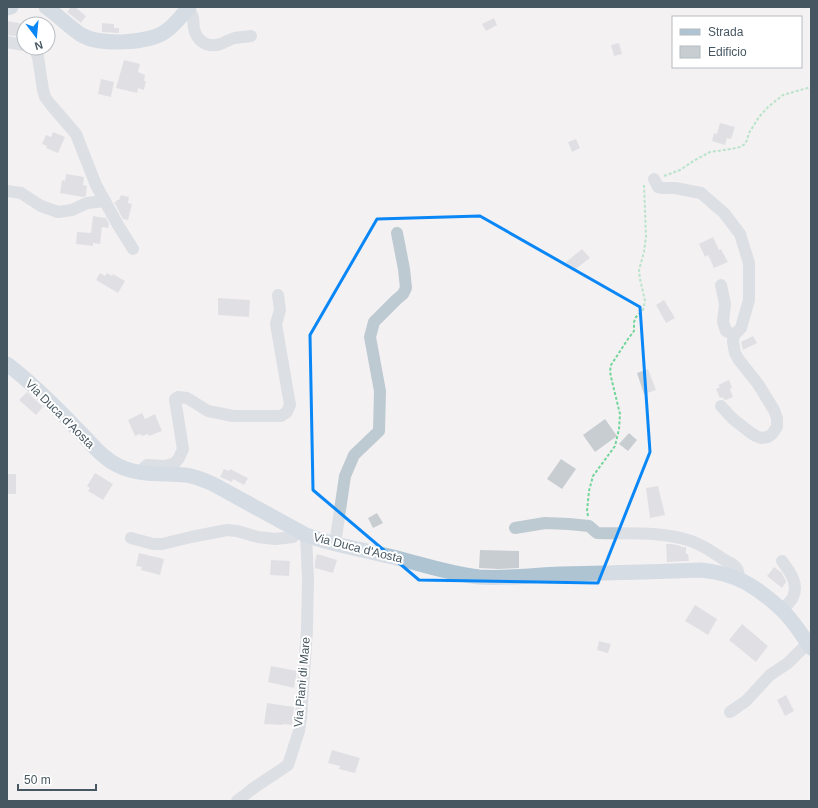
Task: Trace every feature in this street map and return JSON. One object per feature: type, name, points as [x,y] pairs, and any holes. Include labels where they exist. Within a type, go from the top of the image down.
[{"type":"main road","points":[[7,8],[11,7]]},
{"type":"main road","points":[[46,7],[55,12],[80,34],[87,38],[130,42],[154,37],[166,32],[189,8]]},
{"type":"main road","name":"Via Duca d'Aosta","points":[[10,370],[43,395],[108,460],[128,470],[143,473],[186,475],[199,478],[213,484],[303,533],[335,544],[397,558],[460,575],[481,577],[502,578],[559,574],[700,570],[720,573],[738,578],[767,597],[782,610],[808,641]]},
{"type":"street","points":[[189,8],[194,19],[194,32],[199,40],[208,46],[222,44],[234,38],[251,36]]},
{"type":"street","points":[[38,56],[45,97],[76,134],[96,185],[133,249]]},
{"type":"street","points":[[654,179],[658,187],[676,188],[700,193],[724,213],[740,234],[749,263],[748,300],[741,328],[734,335],[733,342],[735,353],[739,360],[758,384],[774,410],[777,418],[777,427],[768,437],[761,438],[751,434],[733,419],[721,406]]},
{"type":"street","points":[[7,190],[21,193],[41,206],[58,212],[72,210],[87,203],[105,201]]},
{"type":"street","points":[[335,544],[346,476],[354,455],[379,431],[380,391],[370,337],[374,322],[403,294],[406,288],[404,269],[396,233]]},
{"type":"street","points":[[721,285],[725,304],[723,322],[726,331],[734,335]]},
{"type":"street","points":[[143,473],[144,468],[147,466],[165,466],[175,463],[179,458],[183,449],[176,399],[178,397],[187,398],[208,411],[233,416],[281,416],[287,412],[290,405],[276,324],[280,310],[278,295]]},
{"type":"street","name":"Via Duca d'Aosta","points":[[515,528],[545,523],[589,526],[597,533],[657,534],[675,537],[692,542],[732,564],[738,570],[738,578]]},
{"type":"street","points":[[131,538],[153,544],[162,544],[227,530],[236,530],[258,537],[276,539],[293,537],[303,533]]},
{"type":"street","name":"Via Piani di Mare","points":[[237,801],[288,765],[299,731],[307,629],[308,579],[303,533]]},
{"type":"street","points":[[782,561],[793,578],[795,587],[793,598],[782,610]]},
{"type":"street","points":[[730,712],[746,701],[770,675],[788,663],[808,641]]},
{"type":"path","points":[[589,526],[587,511],[589,491],[593,476],[615,446],[619,429],[620,414],[610,371],[612,365],[634,331],[634,322],[636,317],[643,310],[645,301],[639,270],[644,252],[646,236],[644,181],[680,170],[710,152],[740,147],[748,140],[749,133],[758,117],[782,96],[811,87]]},
{"type":"highlighted area","points":[[480,216],[640,307],[650,452],[598,583],[419,580],[313,490],[310,335],[377,219]]},
{"type":"building","points":[[71,7],[75,7],[86,16],[81,23],[67,12]]},
{"type":"building","points":[[494,18],[497,25],[486,31],[482,24]]},
{"type":"building","points":[[7,21],[16,23],[16,36],[7,35]]},
{"type":"building","points":[[102,23],[114,24],[114,28],[119,28],[119,33],[102,32]]},
{"type":"building","points":[[619,43],[622,54],[614,56],[611,45]]},
{"type":"building","points":[[124,60],[140,64],[138,72],[145,75],[144,81],[146,81],[144,90],[138,88],[137,93],[116,88]]},
{"type":"building","points":[[101,79],[114,82],[111,97],[98,94]]},
{"type":"building","points":[[720,123],[735,127],[731,139],[727,138],[725,145],[712,141],[714,133],[717,134]]},
{"type":"building","points":[[53,132],[65,137],[58,153],[46,148],[47,146],[42,144],[46,135],[51,137]]},
{"type":"building","points":[[576,139],[580,148],[572,152],[568,142]]},
{"type":"building","points":[[66,174],[84,177],[83,185],[87,186],[86,196],[83,197],[60,193],[62,180],[65,181]]},
{"type":"building","points":[[121,195],[129,197],[128,203],[132,204],[128,220],[123,219],[114,202],[119,200]]},
{"type":"building","points":[[93,216],[106,218],[109,224],[108,228],[102,227],[100,244],[93,243],[93,246],[76,244],[77,232],[91,233]]},
{"type":"building","points":[[713,237],[719,250],[721,249],[728,262],[714,268],[708,255],[705,257],[699,244]]},
{"type":"building","points":[[582,249],[590,258],[573,271],[566,262]]},
{"type":"building","points":[[100,273],[105,276],[107,273],[112,276],[113,274],[125,281],[118,293],[96,280]]},
{"type":"building","points":[[218,298],[250,300],[249,317],[218,315]]},
{"type":"building","points":[[664,300],[675,318],[666,323],[656,305]]},
{"type":"building","points":[[753,336],[757,343],[743,350],[741,342]]},
{"type":"building","points":[[648,369],[656,390],[644,394],[637,373]]},
{"type":"building","points":[[729,380],[733,397],[726,400],[723,399],[723,397],[720,398],[716,389],[720,387],[718,385]]},
{"type":"building","points":[[27,392],[43,407],[36,415],[19,400]]},
{"type":"building","points":[[142,413],[145,419],[155,414],[162,431],[149,436],[148,434],[142,436],[140,434],[135,436],[128,420]]},
{"type":"building","points":[[605,419],[617,436],[595,452],[583,435]]},
{"type":"building","points":[[629,433],[637,440],[628,451],[619,444]]},
{"type":"building","points":[[561,459],[576,469],[562,489],[547,479]]},
{"type":"building","points":[[224,469],[229,471],[230,469],[248,478],[244,485],[233,479],[232,482],[220,477]]},
{"type":"building","points":[[95,473],[113,484],[103,500],[88,491],[90,488],[87,486]]},
{"type":"building","points":[[7,474],[16,474],[16,494],[7,494]]},
{"type":"building","points":[[658,486],[665,515],[650,518],[646,488]]},
{"type":"building","points":[[377,513],[383,523],[373,528],[368,518]]},
{"type":"building","points":[[666,544],[686,547],[686,554],[688,554],[689,561],[667,562]]},
{"type":"building","points":[[480,550],[519,551],[519,568],[479,568]]},
{"type":"building","points":[[139,553],[164,559],[160,575],[141,570],[142,567],[136,566]]},
{"type":"building","points":[[317,554],[337,560],[333,573],[315,568]]},
{"type":"building","points":[[271,560],[290,561],[289,576],[270,575]]},
{"type":"building","points":[[774,567],[782,573],[786,581],[782,588],[767,576]]},
{"type":"building","points":[[695,605],[717,619],[708,635],[685,621]]},
{"type":"building","points":[[742,624],[768,646],[756,662],[729,640]]},
{"type":"building","points":[[599,641],[611,644],[608,653],[597,650]]},
{"type":"building","points":[[271,666],[297,671],[294,688],[268,682]]},
{"type":"building","points":[[786,695],[794,711],[785,716],[777,700]]},
{"type":"building","points":[[267,703],[294,707],[292,725],[264,724]]},
{"type":"building","points":[[332,750],[360,758],[355,773],[339,769],[340,766],[328,763]]}]
